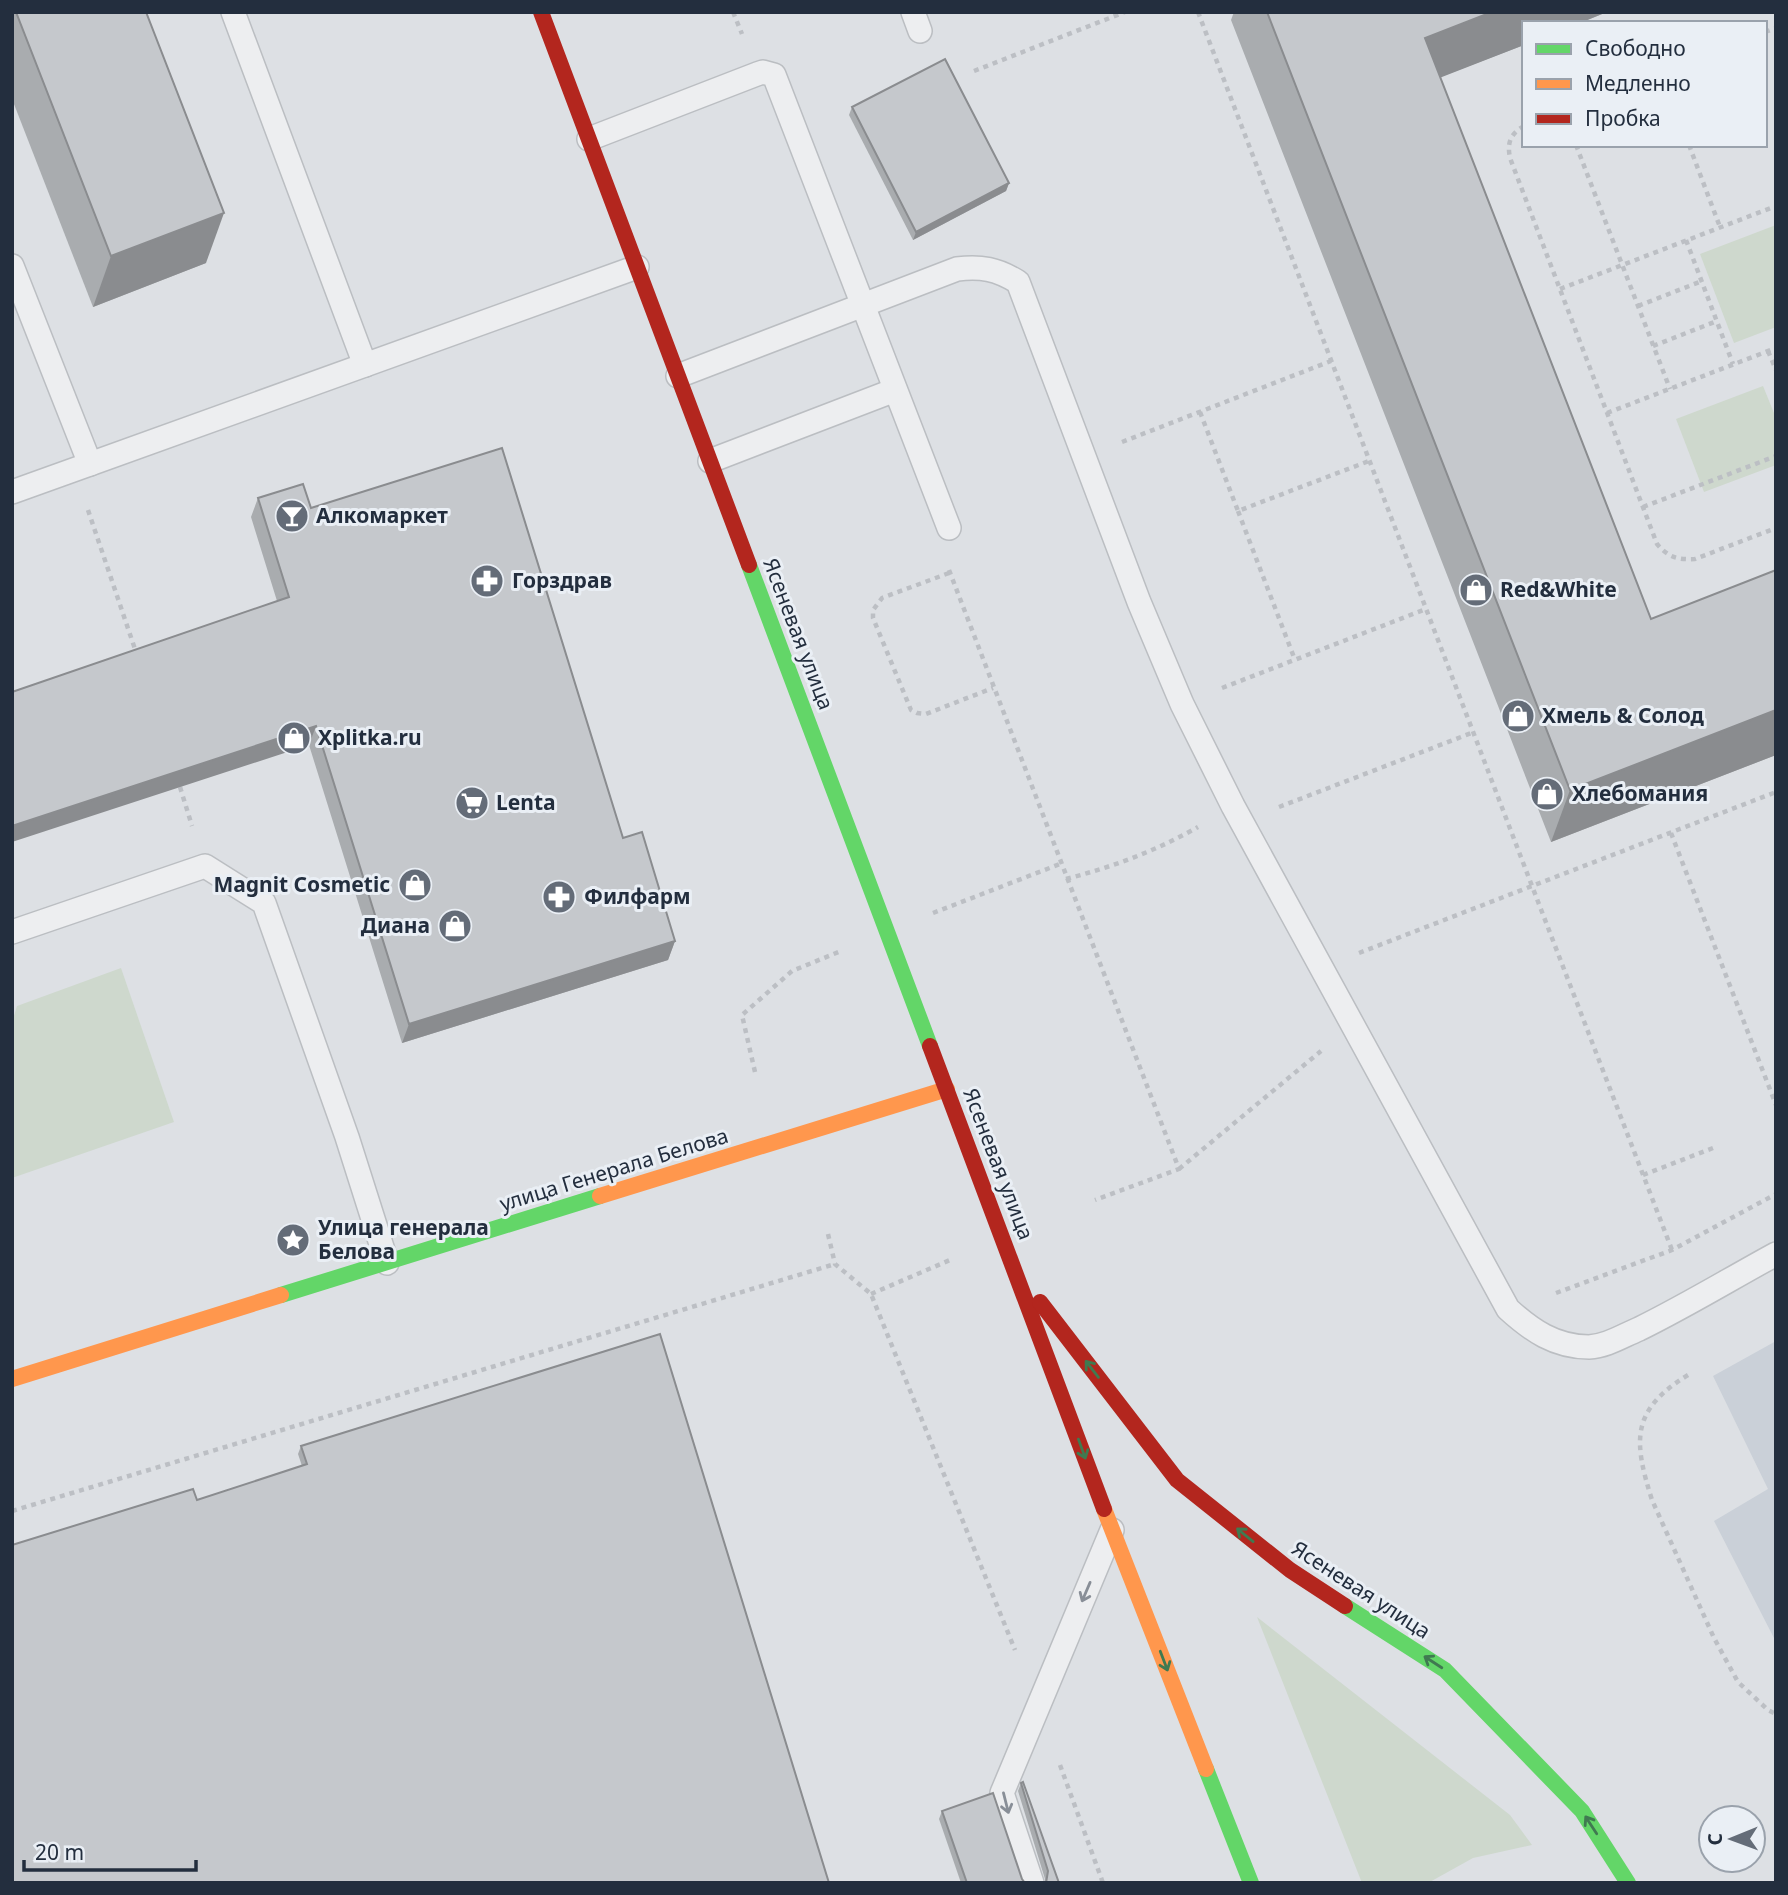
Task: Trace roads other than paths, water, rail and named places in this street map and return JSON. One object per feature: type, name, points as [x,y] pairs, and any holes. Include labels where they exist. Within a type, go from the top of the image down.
[{"type":"main road","name":"Ясеневая улица","points":[[541,12],[1112,1530],[1251,1883]]},
{"type":"main road","name":"улица Генерала Белова","points":[[12,1379],[947,1089]]},
{"type":"main road","name":"Ясеневая улица","points":[[1015,1270],[1177,1480],[1290,1570],[1445,1670],[1582,1811],[1628,1883]]},
{"type":"lane","points":[[233,12],[365,365]]},
{"type":"lane","points":[[589,139],[757,74],[763,72],[774,75],[949,528]]},
{"type":"lane","points":[[12,265],[82,466]]},
{"type":"lane","points":[[12,492],[637,267]]},
{"type":"lane","points":[[678,376],[957,269],[987,267],[1003,272],[1018,282],[1139,602],[1182,704],[1238,814],[1508,1309],[1542,1336],[1572,1345],[1604,1345],[1657,1320],[1776,1254]]},
{"type":"lane","points":[[710,461],[895,390]]},
{"type":"lane","points":[[12,932],[205,866],[264,903],[347,1137],[387,1263]]},
{"type":"lane","points":[[1032,1883],[1002,1793],[1112,1530]]},
{"type":"place","name":"Алкомаркет","points":[[292,516]]},
{"type":"place","name":"Горздрав","points":[[487,581]]},
{"type":"place","name":"Red&White","points":[[1476,590]]},
{"type":"place","name":"Хмель & Солод","points":[[1518,716]]},
{"type":"place","name":"Xplitka.ru","points":[[294,738]]},
{"type":"place","name":"Хлебомания","points":[[1547,794]]},
{"type":"place","name":"Lenta","points":[[472,803]]},
{"type":"place","name":"Magnit Cosmetic","points":[[415,885]]},
{"type":"place","name":"Филфарм","points":[[559,897]]},
{"type":"place","name":"Диана","points":[[455,926]]},
{"type":"place","name":"Улица генерала Белова","points":[[293,1240]]}]
